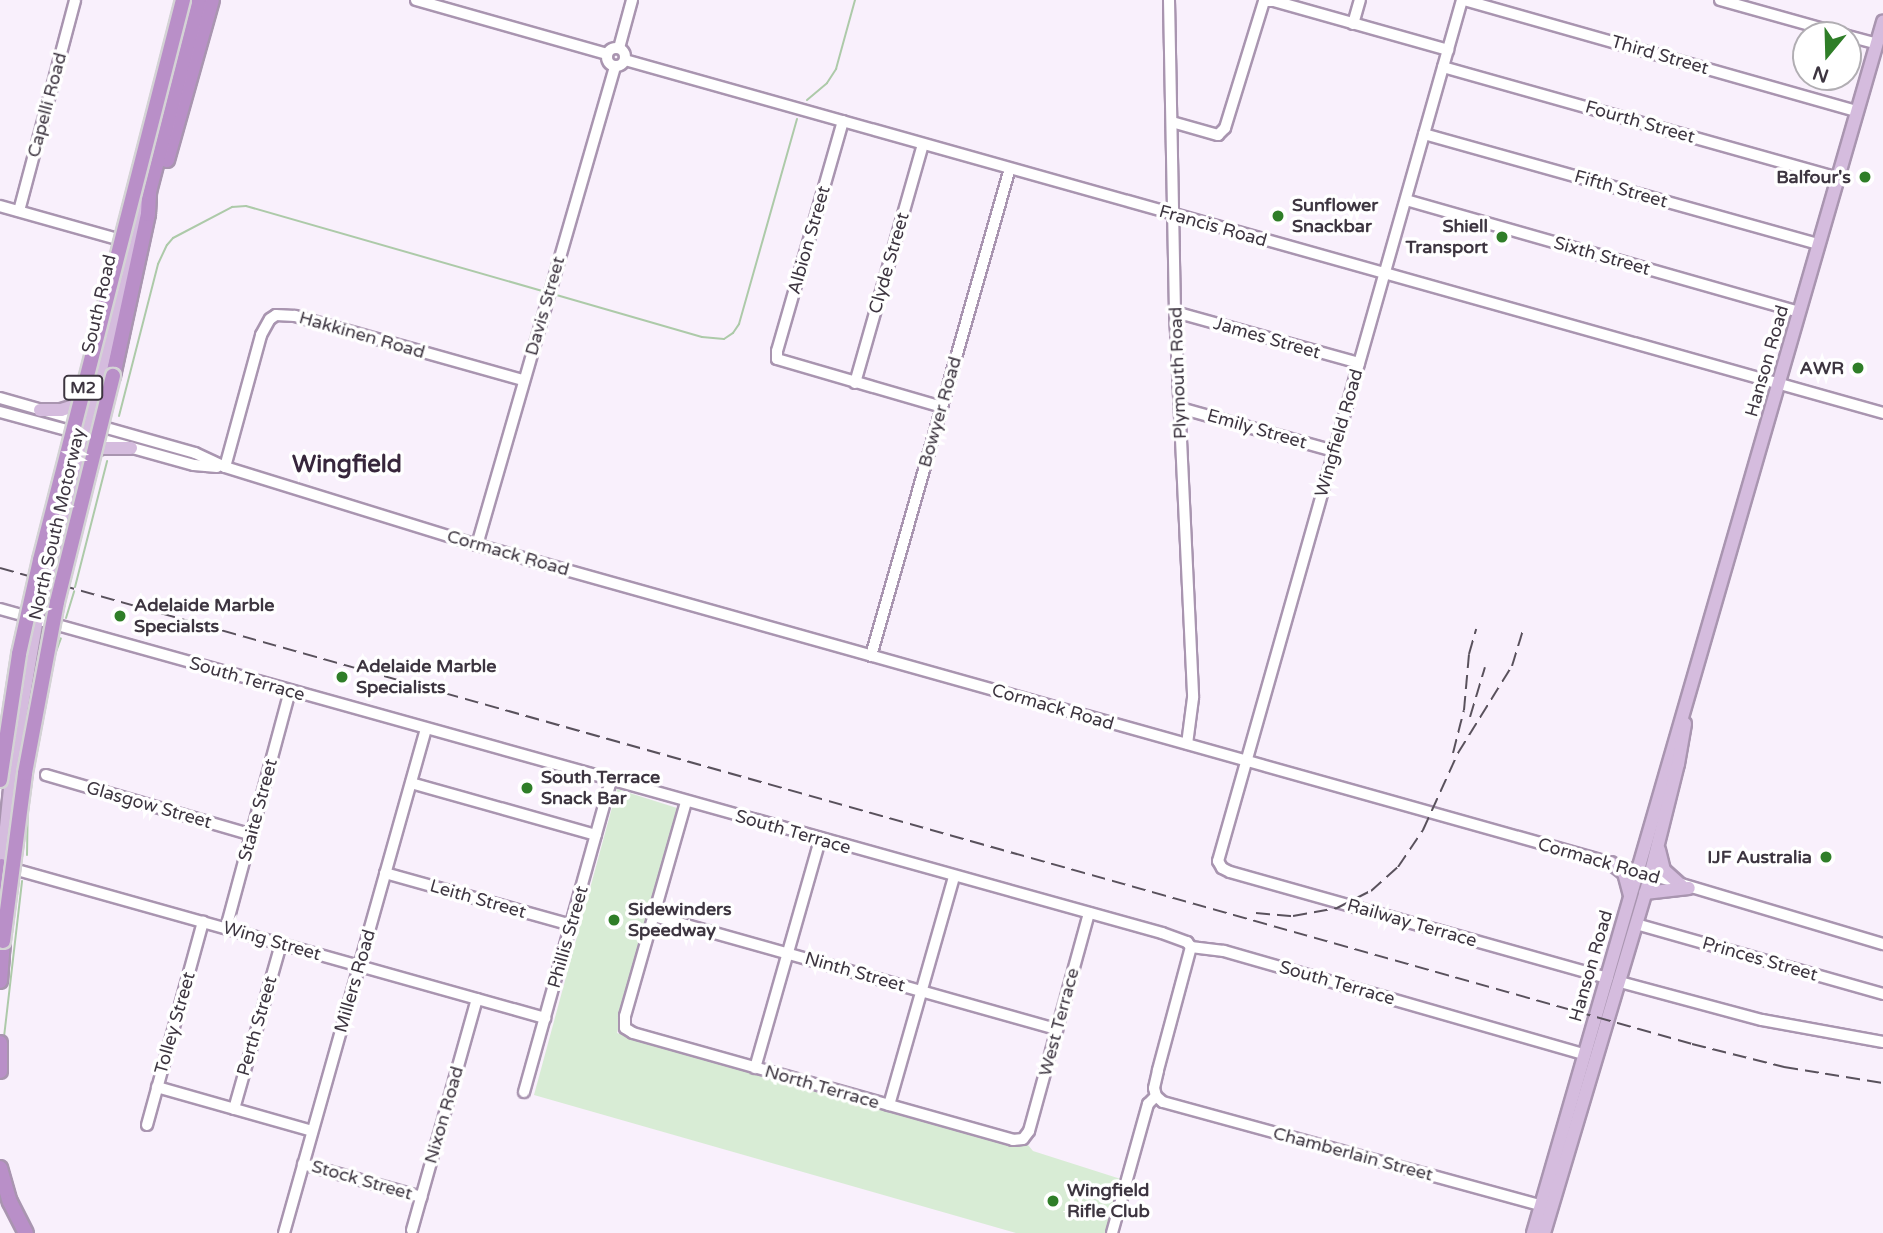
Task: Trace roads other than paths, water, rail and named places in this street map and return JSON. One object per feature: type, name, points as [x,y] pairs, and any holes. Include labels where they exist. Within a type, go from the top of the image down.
[{"type":"highway","name":"North South Motorway","points":[[0,780],[19,654],[40,560],[183,0]]},
{"type":"highway","name":"North South Motorway","points":[[0,981],[25,773],[57,602],[148,214],[149,192],[199,0]]},
{"type":"highway","points":[[148,214],[159,187],[212,0]]},
{"type":"highway","points":[[0,884],[1,865]]},
{"type":"highway","points":[[0,1043],[0,1070]]},
{"type":"highway","points":[[0,1168],[10,1202],[26,1233]]},
{"type":"main road","name":"South Road","points":[[1,865],[13,759],[37,619],[88,430],[166,93],[192,0]]},
{"type":"main road","name":"Hanson Road","points":[[1544,1233],[1545,1207],[1584,1054],[1675,738],[1686,710],[1883,22]]},
{"type":"main road","points":[[40,410],[74,408],[95,398]]},
{"type":"main road","points":[[81,457],[102,448],[131,449]]},
{"type":"main road","name":"Hanson Road","points":[[1533,1233],[1545,1207],[1620,982],[1678,764],[1686,710]]},
{"type":"main road","points":[[1658,843],[1664,870],[1686,887]]},
{"type":"main road","points":[[1611,863],[1635,863],[1643,850]]},
{"type":"main road","points":[[1611,863],[1623,873],[1630,896]]},
{"type":"main road","points":[[1645,893],[1686,887]]},
{"type":"main road","points":[[1584,1054],[1589,1072]]},
{"type":"street","name":"Capelli Road","points":[[19,211],[75,0]]},
{"type":"street","points":[[416,0],[607,54]]},
{"type":"street","points":[[619,48],[632,0]]},
{"type":"street","name":"Plymouth Road","points":[[1169,0],[1175,312],[1194,712],[1187,744]]},
{"type":"street","points":[[1353,24],[1360,0]]},
{"type":"street","name":"Wingfield Road","points":[[1220,865],[1219,856],[1463,0]]},
{"type":"street","name":"Third Street","points":[[1463,0],[1856,111]]},
{"type":"street","points":[[1720,0],[1796,21]]},
{"type":"street","points":[[1172,122],[1218,135],[1225,128],[1261,5],[1274,1],[1448,50]]},
{"type":"street","points":[[1862,40],[1877,44]]},
{"type":"street","points":[[613,48],[619,48],[625,54],[625,60],[615,66],[607,61],[607,54],[613,48]]},
{"type":"street","name":"Francis Road","points":[[625,60],[1883,413]]},
{"type":"street","name":"Davis Street","points":[[477,545],[615,66]]},
{"type":"street","name":"Fourth Street","points":[[1443,67],[1837,178]]},
{"type":"street","name":"Albion Street","points":[[843,121],[777,359],[855,383]]},
{"type":"street","name":"Fifth Street","points":[[1424,134],[1818,244]]},
{"type":"street","name":"Clyde Street","points":[[855,383],[923,144]]},
{"type":"street","name":"Bowyer Road","points":[[871,656],[1010,168]]},
{"type":"street","name":"Sixth Street","points":[[1406,200],[1799,312]]},
{"type":"street","points":[[0,206],[131,243]]},
{"type":"street","name":"James Street","points":[[1175,312],[1359,363]]},
{"type":"street","name":"Hakkinen Road","points":[[225,467],[261,335],[270,319],[276,315],[295,316],[523,380]]},
{"type":"street","points":[[855,383],[942,407]]},
{"type":"street","name":"Cormack Road","points":[[0,398],[40,410],[131,449],[194,465],[225,467]]},
{"type":"street","name":"Emily Street","points":[[1180,408],[1334,451]]},
{"type":"street","name":"Cormack Road","points":[[0,412],[195,453],[225,467],[477,545],[1611,863],[1883,944]]},
{"type":"street","name":"South Terrace","points":[[0,609],[1179,939],[1191,947],[1224,951],[1584,1054]]},
{"type":"street","name":"Staite Street","points":[[226,928],[290,691]]},
{"type":"street","name":"Millers Road","points":[[284,1233],[426,729]]},
{"type":"street","name":"Glasgow Street","points":[[46,775],[252,835]]},
{"type":"street","name":"Phillis Street","points":[[524,1093],[611,781]]},
{"type":"street","points":[[411,783],[596,835]]},
{"type":"street","points":[[654,916],[687,802]]},
{"type":"street","points":[[755,1068],[820,840]]},
{"type":"street","name":"Wing Street","points":[[1,865],[545,1018]]},
{"type":"street","name":"Railway Terrace","points":[[1220,865],[1230,872],[1606,978]]},
{"type":"street","name":"Leith Street","points":[[385,873],[571,925]]},
{"type":"street","points":[[889,1105],[954,877]]},
{"type":"street","name":"West Terrace","points":[[1028,1131],[1089,914]]},
{"type":"street","name":"Ninth Street","points":[[654,916],[1057,1029]]},
{"type":"street","name":"North Terrace","points":[[654,916],[625,1016],[624,1024],[629,1032],[1013,1140],[1023,1139],[1028,1131]]},
{"type":"street","name":"Tolley Street","points":[[146,1125],[203,922]]},
{"type":"street","name":"Princes Street","points":[[1636,924],[1883,994]]},
{"type":"street","name":"Perth Street","points":[[234,1109],[281,944]]},
{"type":"street","points":[[1112,1233],[1149,1104],[1156,1096],[1154,1088],[1158,1070],[1191,947]]},
{"type":"street","points":[[1620,982],[1762,1020],[1883,1042]]},
{"type":"street","name":"Nixon Road","points":[[412,1230],[477,999]]},
{"type":"street","points":[[157,1087],[312,1131]]},
{"type":"street","name":"Chamberlain Street","points":[[1156,1096],[1163,1102],[1545,1207]]},
{"type":"street","name":"Stock Street","points":[[303,1164],[421,1197]]},
{"type":"waterway","points":[[807,100],[827,83],[836,69],[855,0]]},
{"type":"waterway","points":[[553,294],[702,337],[724,339],[733,333],[739,324],[797,119]]},
{"type":"waterway","points":[[119,416],[158,264],[167,245],[173,238],[232,207],[246,206],[545,292]]},
{"type":"waterway","points":[[75,587],[107,461]]},
{"type":"waterway","points":[[66,618],[74,591]]},
{"type":"waterway","points":[[53,660],[61,638]]},
{"type":"waterway","points":[[27,855],[28,800]]},
{"type":"waterway","points":[[4,1037],[22,881]]},
{"type":"railway","points":[[0,568],[1692,1044],[1784,1067],[1883,1083]]},
{"type":"railway","points":[[1453,753],[1464,710],[1469,654],[1476,629]]},
{"type":"railway","points":[[1256,913],[1293,916],[1337,908],[1371,891],[1398,867],[1423,830],[1458,753],[1512,666],[1523,629]]},
{"type":"railway","points":[[1470,717],[1485,667]]},
{"type":"place","name":"Balfour's","points":[[1865,177]]},
{"type":"place","name":"Sunflower Snackbar","points":[[1278,216]]},
{"type":"place","name":"Shiell Transport","points":[[1502,237]]},
{"type":"place","name":"AWR","points":[[1858,368]]},
{"type":"place","name":"Adelaide Marble Specialsts","points":[[120,616]]},
{"type":"place","name":"Adelaide Marble Specialists","points":[[342,677]]},
{"type":"place","name":"South Terrace Snack Bar","points":[[527,788]]},
{"type":"place","name":"IJF Australia","points":[[1826,857]]},
{"type":"place","name":"Sidewinders Speedway","points":[[614,920]]},
{"type":"place","name":"Wingfield Rifle Club","points":[[1053,1201]]},
{"type":"district","name":"Wingfield","points":[[347,465]]}]
